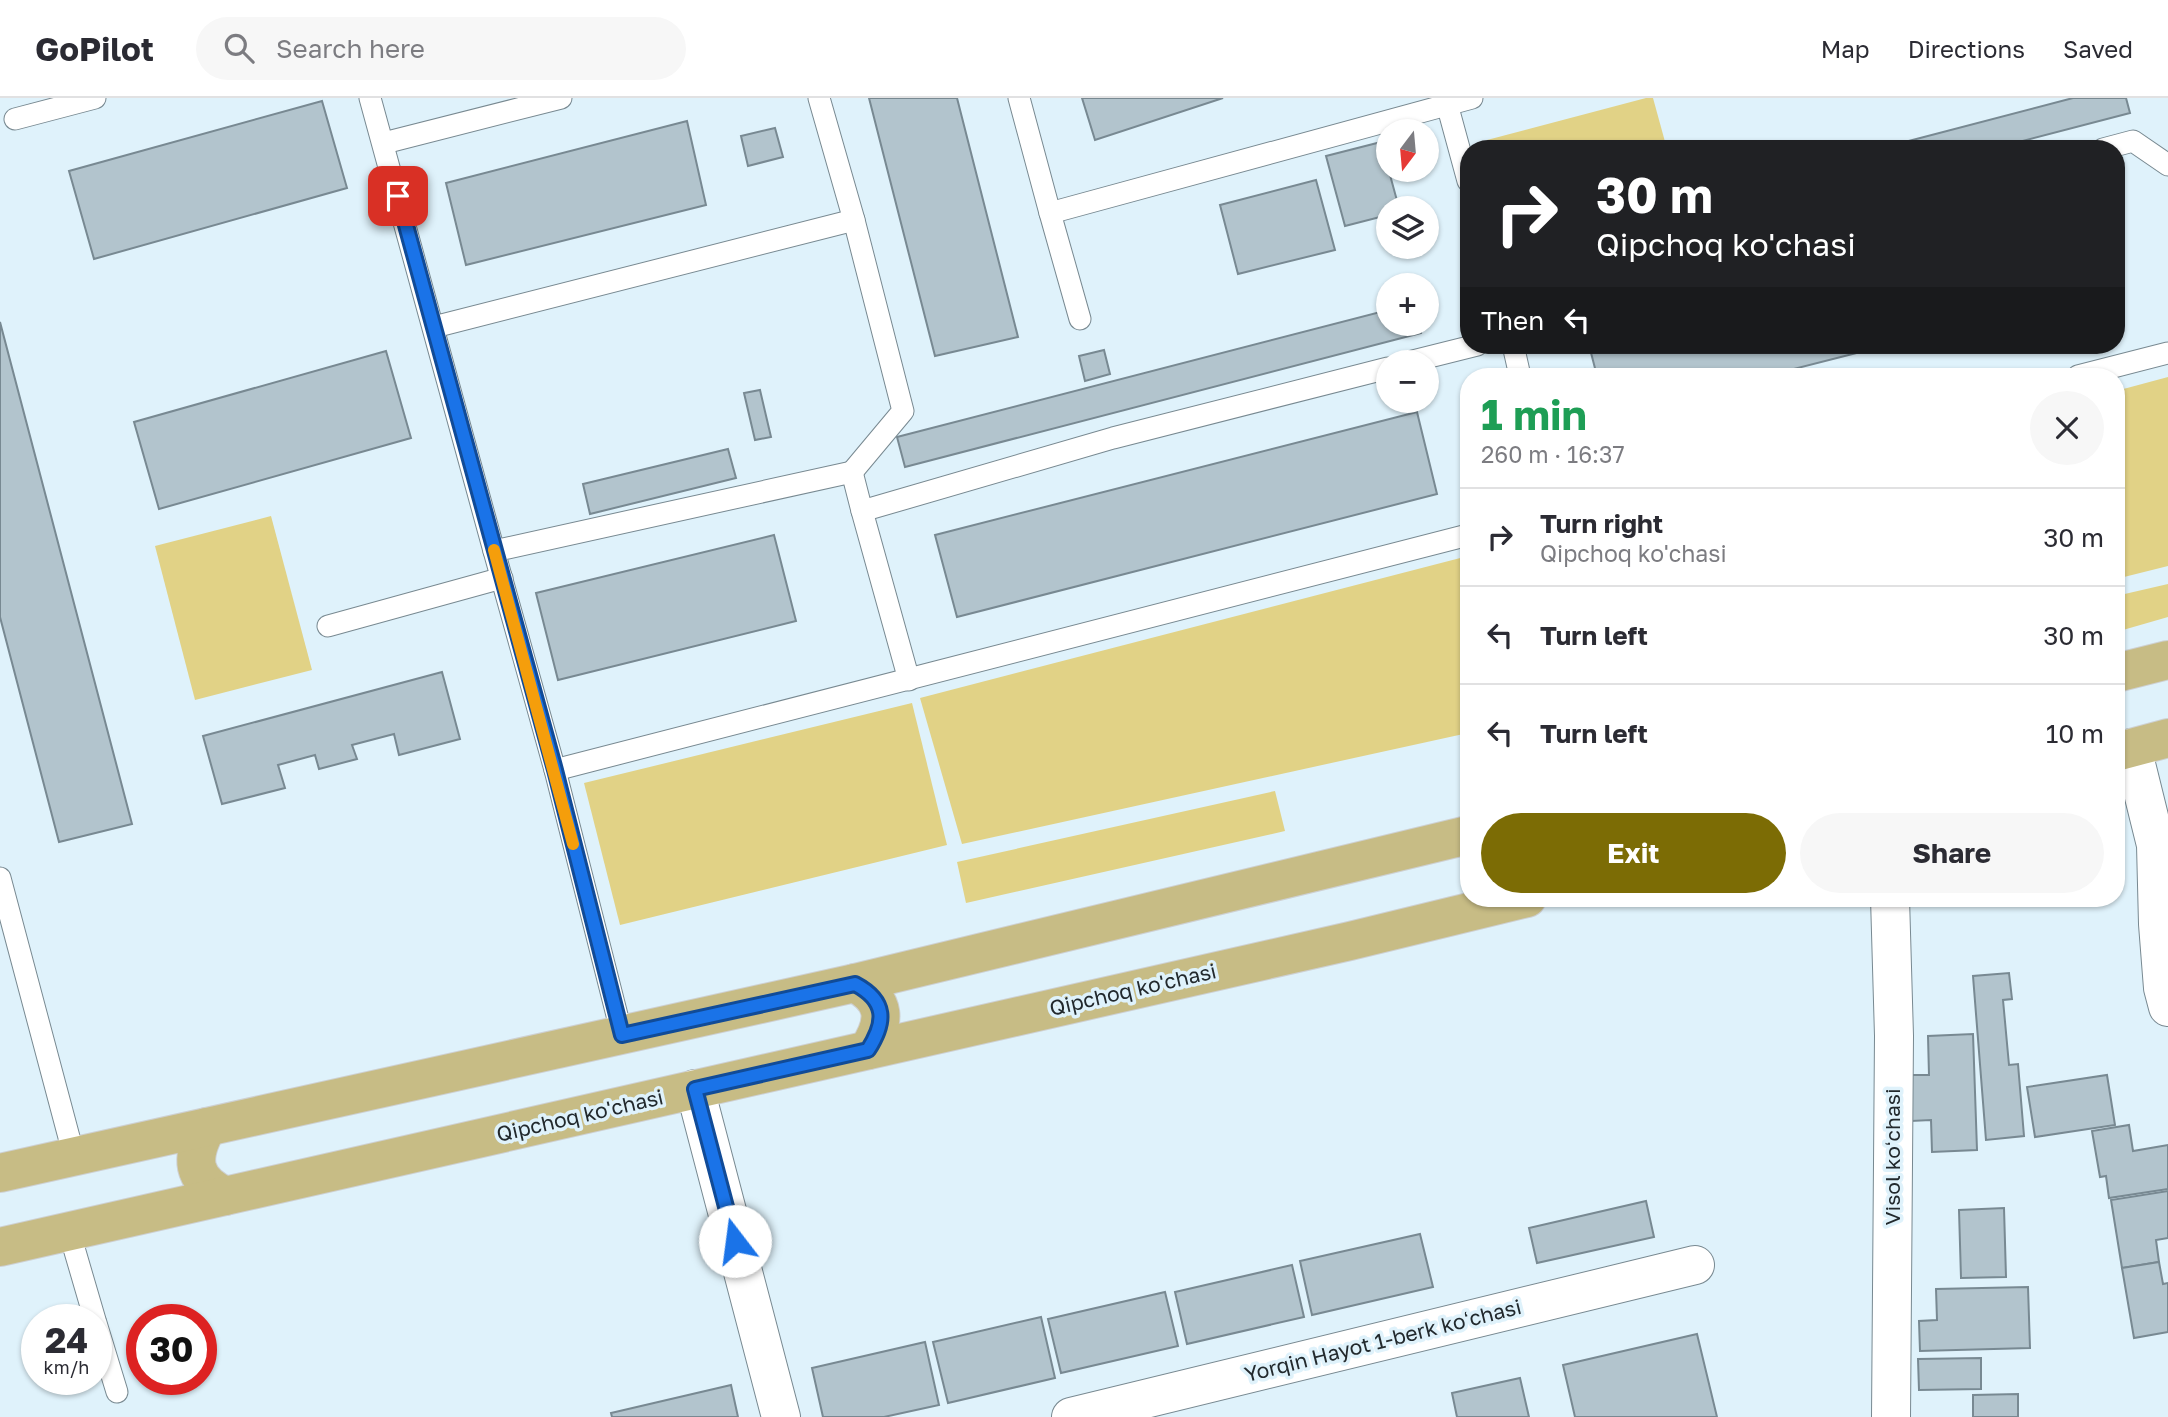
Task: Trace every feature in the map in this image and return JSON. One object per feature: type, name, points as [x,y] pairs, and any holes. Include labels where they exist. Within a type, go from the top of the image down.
[{"type":"main road","points":[[2125,671],[2168,660]]},
{"type":"main road","points":[[0,1173],[855,984],[1460,837]]},
{"type":"main road","name":"Qipchoq ko'chasi","points":[[0,1247],[1490,907]]},
{"type":"main road","points":[[855,984],[866,989],[882,1014],[879,1032],[868,1050]]},
{"type":"main road","points":[[207,1127],[198,1148],[197,1168],[206,1185],[225,1196]]},
{"type":"street","points":[[2139,746],[2156,845],[2158,924],[2168,1007]]},
{"type":"street","name":"Visol koʻchasi","points":[[1890,907],[1894,1036],[1891,1417]]},
{"type":"street","points":[[695,1089],[781,1417]]},
{"type":"street","name":"Yorqin Hayot 1-berk koʻchasi","points":[[1071,1417],[1695,1265]]},
{"type":"lane","points":[[15,119],[95,98]]},
{"type":"lane","points":[[370,98],[555,770],[622,1035]]},
{"type":"lane","points":[[384,143],[561,98]]},
{"type":"lane","points":[[494,551],[852,472],[903,411],[854,220],[819,98]]},
{"type":"lane","points":[[1019,98],[1080,319]]},
{"type":"lane","points":[[1050,213],[1472,98]]},
{"type":"lane","points":[[1447,104],[1460,152]]},
{"type":"lane","points":[[2125,143],[2133,141],[2168,167]]},
{"type":"lane","points":[[434,327],[854,220]]},
{"type":"lane","points":[[1439,354],[1460,349]]},
{"type":"lane","points":[[2109,368],[2168,353]]},
{"type":"lane","points":[[862,511],[1113,438],[1376,371]]},
{"type":"lane","points":[[852,472],[909,680]]},
{"type":"lane","points":[[555,770],[1460,537]]},
{"type":"lane","points":[[328,626],[502,578]]},
{"type":"lane","points":[[0,878],[74,1156]]},
{"type":"lane","points":[[69,1231],[91,1304]]},
{"type":"lane","points":[[112,1375],[117,1392]]},
{"type":"shaded area","points":[[1653,98],[1665,140],[1487,140]]},
{"type":"shaded area","points":[[2168,377],[2168,566],[2125,577],[2125,389]]},
{"type":"shaded area","points":[[271,516],[312,670],[195,700],[155,546]]},
{"type":"shaded area","points":[[1460,558],[1460,735],[962,844],[920,698]]},
{"type":"shaded area","points":[[2168,584],[2168,617],[2125,629],[2125,594]]},
{"type":"shaded area","points":[[912,703],[947,845],[620,925],[584,783]]},
{"type":"shaded area","points":[[1275,791],[1285,831],[966,903],[957,862]]},
{"type":"building","points":[[869,98],[957,98],[1018,337],[935,356]]},
{"type":"building","points":[[1082,98],[1223,98],[1095,140]]},
{"type":"building","points":[[2073,98],[2126,98],[2130,113],[2026,140],[1912,140]]},
{"type":"building","points":[[322,101],[347,188],[94,259],[69,171]]},
{"type":"building","points":[[687,121],[706,205],[466,265],[446,183]]},
{"type":"building","points":[[775,128],[783,157],[748,166],[741,136]]},
{"type":"building","points":[[1376,143],[1376,182],[1392,182],[1396,196],[1376,196],[1376,218],[1345,226],[1326,156]]},
{"type":"building","points":[[1316,180],[1335,250],[1238,274],[1220,205]]},
{"type":"building","points":[[1376,313],[1376,336],[1409,336],[905,467],[897,437]]},
{"type":"building","points":[[0,322],[132,824],[59,842],[0,617]]},
{"type":"building","points":[[1104,350],[1110,374],[1085,381],[1079,356]]},
{"type":"building","points":[[386,351],[411,438],[159,509],[134,422]]},
{"type":"building","points":[[1591,354],[1853,354],[1797,368],[1595,368]]},
{"type":"building","points":[[760,390],[771,437],[755,440],[744,393]]},
{"type":"building","points":[[1413,413],[1417,413],[1437,494],[957,617],[935,535]]},
{"type":"building","points":[[728,449],[736,478],[590,514],[583,484]]},
{"type":"building","points":[[774,535],[796,621],[558,680],[536,593]]},
{"type":"building","points":[[442,672],[460,739],[399,755],[394,734],[352,745],[357,759],[319,769],[315,755],[278,765],[285,788],[222,804],[203,736]]},
{"type":"building","points":[[2009,973],[2012,999],[2003,1000],[2009,1065],[2018,1064],[2024,1136],[1986,1140],[1973,976]]},
{"type":"building","points":[[1973,1034],[1977,1150],[1932,1152],[1931,1120],[1911,1121],[1910,1075],[1929,1075],[1928,1036]]},
{"type":"building","points":[[2107,1075],[2115,1125],[2035,1137],[2027,1087]]},
{"type":"building","points":[[2129,1125],[2133,1151],[2168,1145],[2168,1189],[2109,1198],[2106,1176],[2100,1177],[2092,1131]]},
{"type":"building","points":[[2168,1191],[2168,1238],[2156,1240],[2159,1262],[2122,1268],[2111,1200]]},
{"type":"building","points":[[1646,1201],[1654,1237],[1537,1263],[1529,1228]]},
{"type":"building","points":[[2004,1208],[2006,1277],[1961,1278],[1959,1210]]},
{"type":"building","points":[[1420,1234],[1433,1287],[1312,1315],[1300,1261]]},
{"type":"building","points":[[2159,1262],[2163,1284],[2168,1283],[2168,1332],[2134,1338],[2122,1268]]},
{"type":"building","points":[[1292,1265],[1304,1317],[1187,1344],[1175,1292]]},
{"type":"building","points":[[2028,1287],[2030,1348],[1920,1351],[1919,1321],[1937,1320],[1936,1289]]},
{"type":"building","points":[[1165,1292],[1178,1346],[1061,1373],[1048,1319]]},
{"type":"building","points":[[1041,1317],[1055,1378],[948,1403],[933,1342]]},
{"type":"building","points":[[1697,1334],[1717,1417],[1575,1417],[1563,1365]]},
{"type":"building","points":[[925,1342],[939,1405],[884,1417],[823,1417],[812,1368]]},
{"type":"building","points":[[1981,1358],[1981,1389],[1919,1390],[1918,1359]]},
{"type":"building","points":[[1520,1378],[1529,1417],[1457,1417],[1452,1393]]},
{"type":"building","points":[[731,1385],[738,1417],[612,1417],[611,1413]]},
{"type":"building","points":[[2018,1394],[2018,1417],[1973,1417],[1973,1395]]},
{"type":"slow traffic","points":[[494,550],[573,844]]},
{"type":"route","points":[[398,196],[555,770],[622,1035],[855,984],[866,989],[882,1014],[879,1032],[868,1050],[695,1089],[735,1241]]}]
